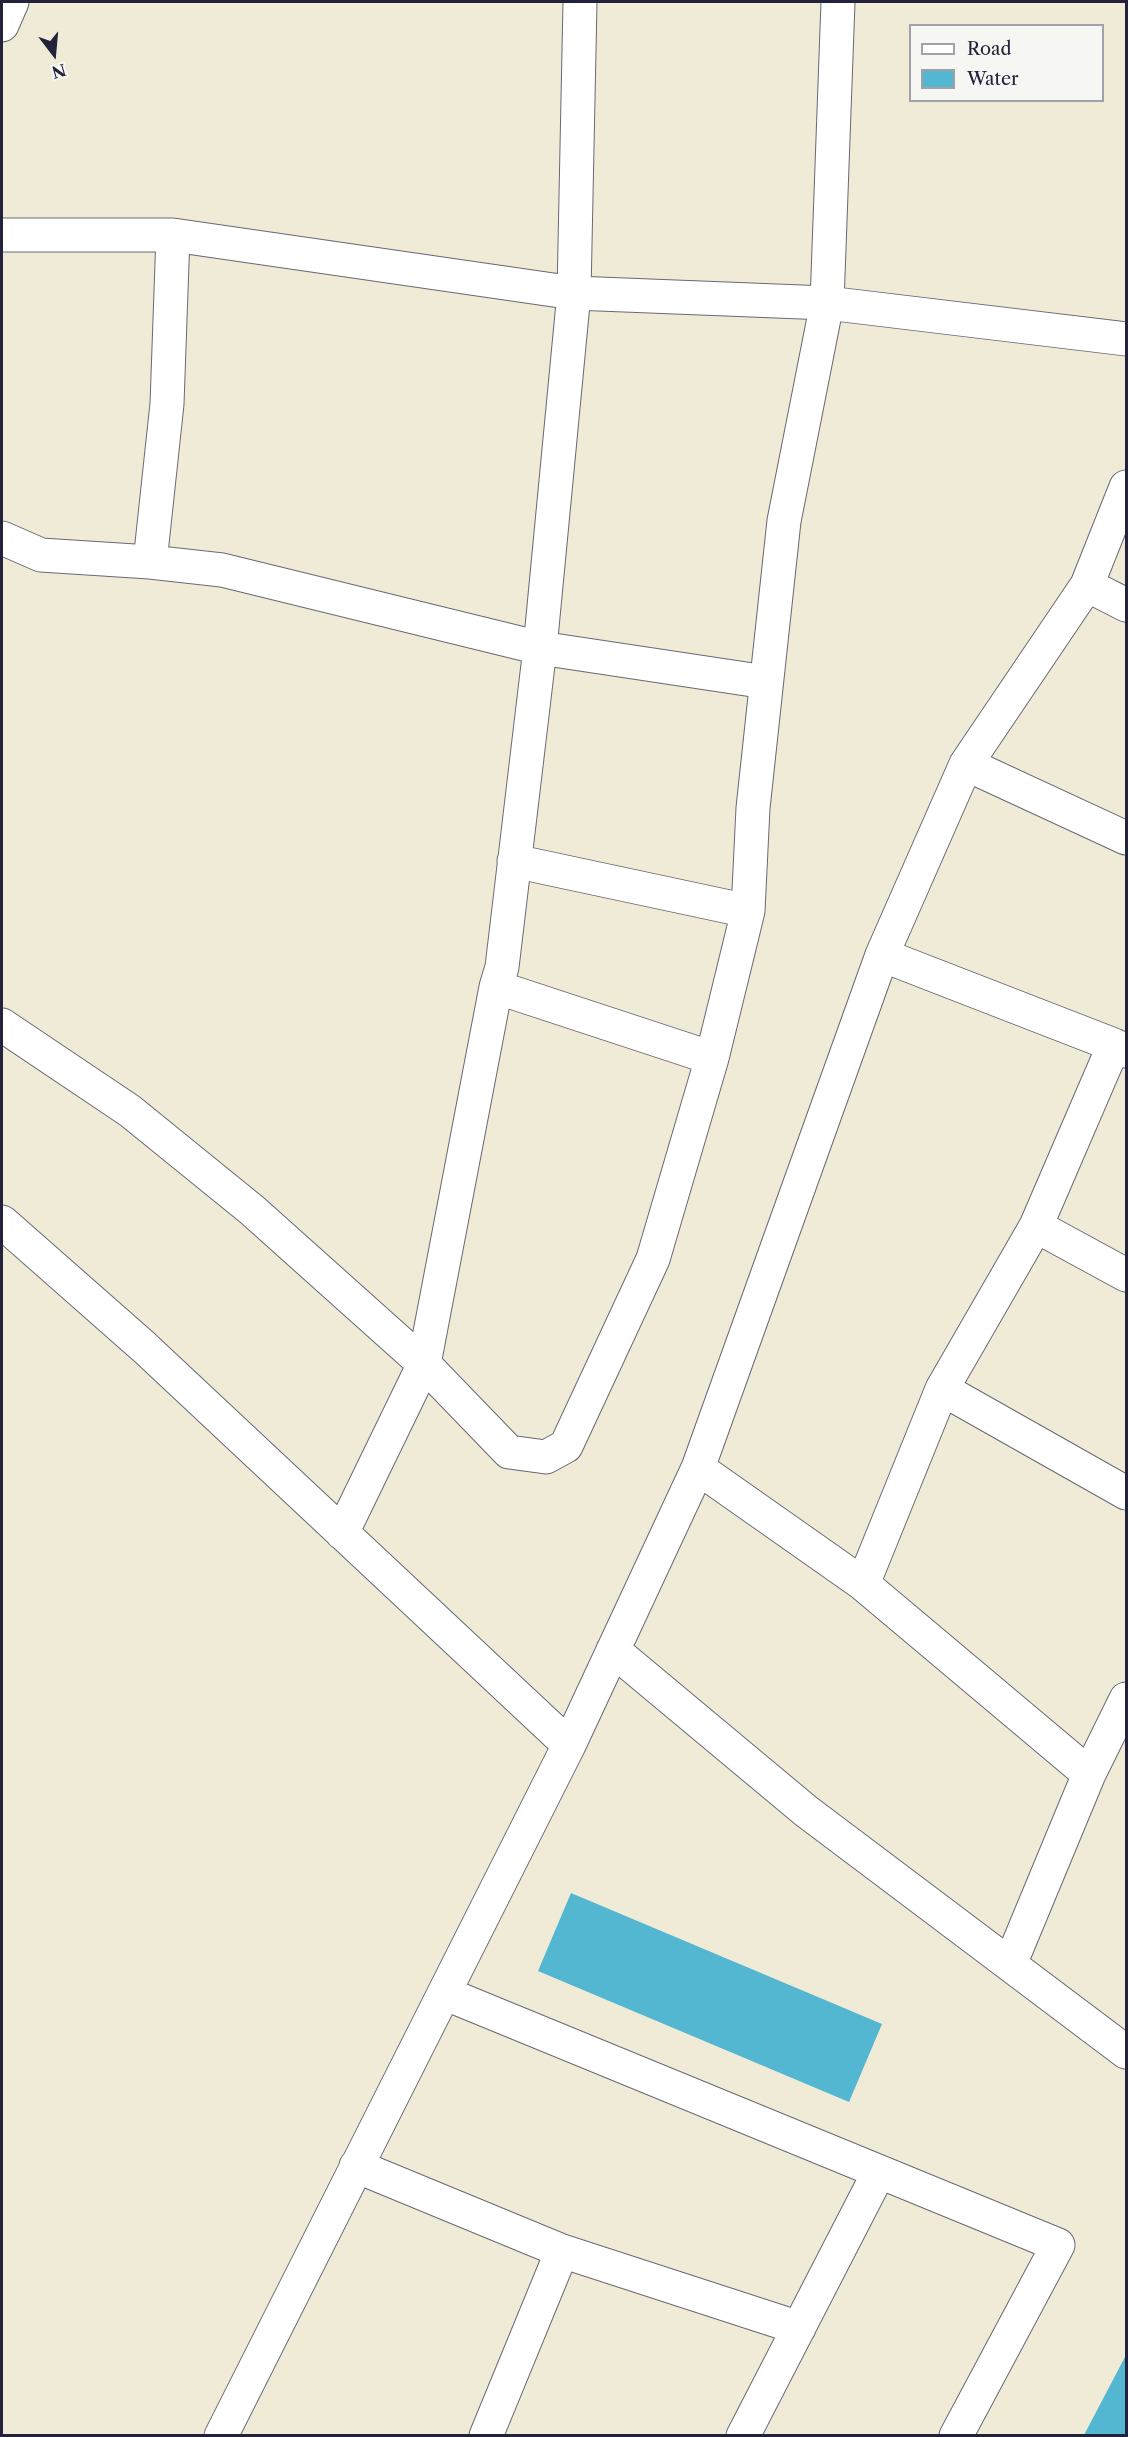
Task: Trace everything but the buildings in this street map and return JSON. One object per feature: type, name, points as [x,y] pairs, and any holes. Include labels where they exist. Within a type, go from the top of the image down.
[{"type":"street","points":[[2,25],[12,2]]},
{"type":"street","points":[[342,1533],[424,1364],[496,987],[502,967],[540,648],[574,293],[580,2]]},
{"type":"street","points":[[2,1025],[130,1110],[252,1210],[424,1364],[509,1452],[546,1457],[567,1446],[653,1259],[712,1059],[748,911],[753,808],[784,521],[827,303],[838,2]]},
{"type":"street","points":[[2,235],[172,236],[574,293],[827,303],[1126,339]]},
{"type":"street","points":[[150,562],[167,404],[172,236]]},
{"type":"street","points":[[221,2436],[580,1722],[698,1468],[882,955],[966,764],[1086,585],[1126,487]]},
{"type":"street","points":[[2,538],[42,555],[150,562],[222,570],[540,648],[766,682]]},
{"type":"street","points":[[1086,585],[1126,605]]},
{"type":"street","points":[[966,764],[1126,838]]},
{"type":"street","points":[[514,861],[748,911]]},
{"type":"street","points":[[863,1584],[942,1389],[1036,1226],[1120,1048],[882,955]]},
{"type":"street","points":[[496,987],[712,1059]]},
{"type":"street","points":[[2,1222],[144,1347],[342,1533],[580,1722]]},
{"type":"street","points":[[1036,1226],[1126,1275]]},
{"type":"street","points":[[942,1389],[1126,1493]]},
{"type":"street","points":[[698,1468],[863,1584],[1089,1774]]},
{"type":"street","points":[[613,1650],[807,1811],[1011,1962],[1126,2052]]},
{"type":"street","points":[[1011,1962],[1089,1774],[1126,1699]]},
{"type":"street","points":[[444,1993],[1058,2245],[956,2436]]},
{"type":"street","points":[[356,2166],[562,2251],[799,2328]]},
{"type":"street","points":[[743,2436],[879,2172]]},
{"type":"street","points":[[486,2436],[562,2251]]},
{"type":"water","points":[[571,1893],[882,2024],[849,2102],[538,1971]]},
{"type":"water","points":[[1126,2355],[1126,2435],[1084,2435]]}]
